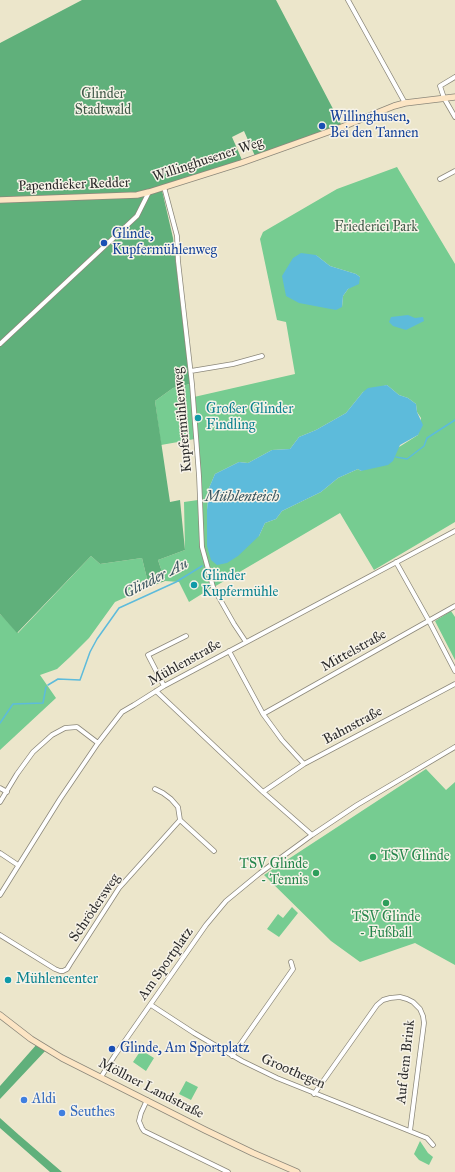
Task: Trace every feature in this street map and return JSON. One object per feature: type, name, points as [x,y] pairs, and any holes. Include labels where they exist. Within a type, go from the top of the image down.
[{"type":"street","points":[[348,0],[405,103]]},
{"type":"street","points":[[455,77],[440,86],[444,98],[455,117]]},
{"type":"street","name":"Willinghusener Weg","points":[[0,344],[137,216],[149,192],[249,160],[342,127],[394,106],[405,103],[455,97]]},
{"type":"street","points":[[440,179],[455,171]]},
{"type":"street","name":"Kupfermühlenweg","points":[[164,187],[177,236],[178,261],[191,371],[199,476],[202,547],[213,587],[246,642]]},
{"type":"street","name":"Papendieker Redder","points":[[0,200],[137,195],[149,192]]},
{"type":"street","points":[[191,371],[233,364],[262,356]]},
{"type":"street","name":"Mühlenstraße","points":[[0,895],[60,799],[98,743],[122,712],[164,686],[455,530]]},
{"type":"street","points":[[396,562],[455,671]]},
{"type":"street","name":"Mittelstraße","points":[[264,714],[455,606]]},
{"type":"street","points":[[164,686],[148,655],[186,636]]},
{"type":"street","points":[[229,651],[264,714],[282,740],[304,764]]},
{"type":"street","name":"Bahnstraße","points":[[263,792],[304,764],[455,684]]},
{"type":"street","points":[[156,692],[263,792],[312,835]]},
{"type":"street","points":[[0,802],[17,774],[33,752],[52,735],[65,728],[76,726],[98,743]]},
{"type":"street","name":"Am Sportplatz","points":[[101,1077],[214,915],[226,901],[260,873],[312,835],[357,805],[455,747]]},
{"type":"street","points":[[0,788],[7,792]]},
{"type":"street","points":[[155,789],[163,793],[175,803],[178,807],[180,820],[214,850]]},
{"type":"street","name":"Schrödersweg","points":[[0,935],[60,971],[67,969],[119,888],[180,820]]},
{"type":"street","points":[[0,853],[18,865]]},
{"type":"street","points":[[232,1056],[293,969],[291,962]]},
{"type":"street","name":"Auf dem Brink","points":[[314,1094],[377,1005],[383,1000],[390,998],[400,997],[407,999],[413,1002],[418,1008],[422,1014],[424,1024],[410,1131]]},
{"type":"street","name":"Groothegen","points":[[151,1005],[232,1056],[314,1094],[427,1138],[433,1145]]},
{"type":"street","name":"Möllner Landstraße","points":[[0,1015],[26,1035],[62,1058],[212,1133],[298,1172]]},
{"type":"street","points":[[147,1100],[139,1121],[144,1131],[220,1170],[228,1172]]},
{"type":"green space","name":"Glinder Stadtwald","points":[[82,0],[276,0],[342,126],[255,156],[244,131],[232,137],[242,160],[161,186],[173,238],[190,384],[173,388],[155,401],[170,502],[180,500],[185,550],[158,560],[165,581],[149,587],[142,558],[100,564],[91,556],[17,633],[0,614],[0,43]]},
{"type":"green space","name":"Friederici Park","points":[[397,167],[455,264],[455,522],[374,570],[340,513],[214,587],[203,546],[194,397],[295,374],[286,322],[277,320],[260,239],[263,232],[337,189]],"holes":[[[316,255],[330,266],[356,274],[360,277],[343,296],[342,307]],[[387,385],[399,395],[408,398],[416,404],[417,412],[421,418],[418,435],[361,471],[358,469],[338,478],[321,492],[282,511],[276,519],[265,523],[259,536],[207,546],[207,510],[209,488],[215,474],[239,462],[248,463],[272,450],[290,449],[299,437],[316,430],[346,413],[363,392]]]},
{"type":"green space","points":[[190,384],[195,439],[161,445],[155,401],[173,388]]},
{"type":"green space","points":[[198,500],[202,547],[213,587],[189,602],[179,582],[165,581],[158,560],[185,550],[184,502]]},
{"type":"green space","points":[[91,556],[100,564],[142,558],[149,587],[115,602],[89,638],[70,657],[57,669],[40,675],[56,698],[0,750],[0,614],[18,633]]},
{"type":"green space","points":[[451,611],[455,617],[455,660],[435,621]]},
{"type":"green space","name":"TSV Glinde","points":[[426,769],[446,790],[455,782],[455,965],[415,943],[360,962],[331,941],[264,875]]},
{"type":"green space","points":[[292,907],[298,913],[279,937],[267,929],[278,914],[283,918]]},
{"type":"green space","points":[[37,1044],[47,1049],[0,1099],[0,1086]]},
{"type":"green space","points":[[141,1050],[154,1058],[146,1071],[133,1062]]},
{"type":"green space","points":[[186,1081],[198,1087],[191,1100],[179,1094]]},
{"type":"green space","points":[[0,1118],[62,1172],[50,1172],[0,1128]]},
{"type":"green space","points":[[420,1141],[428,1153],[433,1157],[429,1165],[419,1160],[414,1154]]},
{"type":"water","points":[[301,253],[316,255],[330,266],[356,274],[360,277],[359,284],[348,289],[343,296],[342,307],[336,310],[299,303],[286,296],[282,276],[293,258]]},
{"type":"water","points":[[408,315],[415,318],[423,317],[424,321],[406,330],[393,326],[389,322],[391,317]]},
{"type":"water","name":"Mühlenteich","points":[[387,385],[399,395],[408,398],[416,404],[417,412],[423,425],[418,435],[400,445],[393,461],[388,465],[361,471],[358,469],[338,478],[321,492],[282,511],[276,519],[265,523],[259,536],[238,556],[227,563],[217,565],[211,560],[207,546],[207,510],[209,488],[215,474],[239,462],[248,463],[272,450],[290,449],[299,437],[316,430],[346,413],[368,388]]},
{"type":"waterway","name":"Glinder Au","points":[[396,457],[407,459],[424,446],[427,438],[455,420]]},
{"type":"waterway","points":[[48,685],[58,679],[80,680],[90,652],[97,639],[119,608],[176,582],[202,566]]},
{"type":"waterway","points":[[0,723],[13,704],[43,703],[46,687]]},
{"type":"place","name":"Willinghusen, Bei den Tannen","points":[[322,126]]},
{"type":"place","name":"Glinde, Kupfermühlenweg","points":[[104,243]]},
{"type":"place","name":"Großer Glinder Findling","points":[[198,418]]},
{"type":"place","name":"Glinder Kupfermühle","points":[[194,585]]},
{"type":"place","name":"TSV Glinde","points":[[373,857]]},
{"type":"place","name":"TSV Glinde - Tennis","points":[[316,873]]},
{"type":"place","name":"TSV Glinde - Fußball","points":[[386,903]]},
{"type":"place","name":"Mühlencenter","points":[[8,980]]},
{"type":"place","name":"Glinde, Am Sportplatz","points":[[112,1049]]},
{"type":"place","name":"Aldi","points":[[24,1100]]},
{"type":"place","name":"Seuthes","points":[[62,1113]]}]
